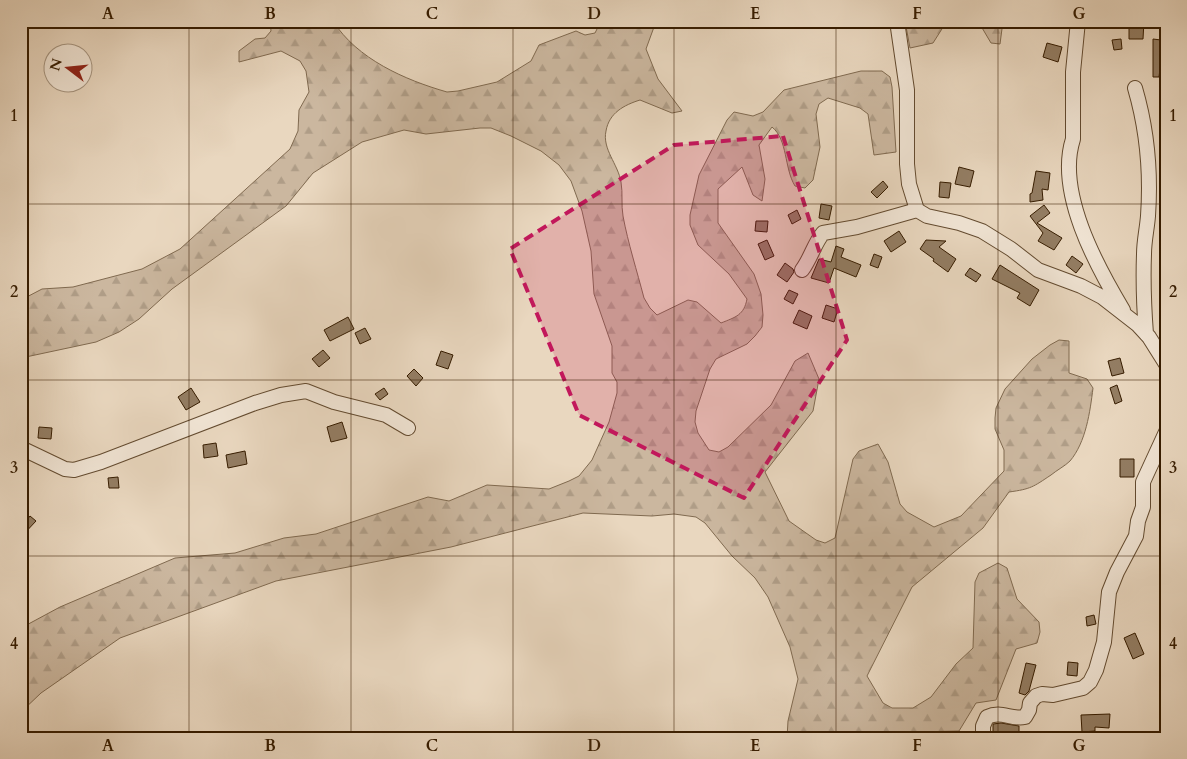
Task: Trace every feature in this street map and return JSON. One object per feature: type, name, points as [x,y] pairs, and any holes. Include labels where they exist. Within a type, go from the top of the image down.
[{"type":"street","points":[[896,21],[907,90],[907,164],[909,184],[917,210],[927,216],[959,223],[982,231],[1011,248],[1038,270],[1081,286],[1102,297],[1126,315],[1146,334],[1166,364]]},
{"type":"street","points":[[1078,21],[1073,72],[1073,139],[1070,148],[1068,175],[1088,247],[1126,315]]},
{"type":"street","points":[[1135,88],[1145,132],[1148,162],[1148,217],[1144,253],[1146,334]]},
{"type":"street","points":[[802,270],[809,261],[817,241],[823,233],[857,227],[917,210]]},
{"type":"street","points":[[21,448],[64,469],[74,470],[101,462],[256,403],[281,395],[306,391],[334,402],[386,415],[408,428]]},
{"type":"street","points":[[983,738],[984,726],[988,717],[995,713],[1018,718],[1025,717],[1030,703],[1036,696],[1042,694],[1053,695],[1083,688],[1090,682],[1096,670],[1104,642],[1109,592],[1136,536],[1138,521],[1143,507],[1143,482],[1166,432]]},
{"type":"highlighted area","points":[[783,136],[847,340],[744,498],[579,415],[510,249],[674,145]]},
{"type":"green space","points":[[270,21],[333,21],[355,46],[383,66],[415,81],[447,92],[497,82],[531,61],[539,45],[576,31],[585,35],[595,33],[601,21],[659,21],[654,27],[646,49],[658,79],[682,111],[672,113],[640,100],[628,104],[610,119],[606,131],[606,144],[622,186],[622,212],[627,236],[644,298],[650,308],[657,315],[688,300],[697,302],[721,323],[739,315],[744,309],[747,299],[729,274],[698,245],[690,225],[690,215],[699,175],[727,120],[734,112],[753,116],[763,112],[784,90],[861,71],[882,71],[890,77],[896,152],[874,155],[868,114],[860,108],[828,98],[819,104],[816,114],[820,147],[813,180],[805,188],[795,186],[781,139],[772,127],[759,145],[765,179],[762,201],[753,195],[742,167],[718,189],[718,223],[754,274],[761,294],[762,327],[747,344],[716,359],[710,369],[696,411],[695,422],[698,433],[709,450],[719,452],[728,447],[771,405],[795,361],[808,353],[819,379],[813,411],[765,472],[789,521],[816,540],[825,543],[835,538],[853,459],[859,451],[878,444],[888,462],[900,504],[907,512],[934,527],[961,516],[1004,471],[1004,450],[995,429],[995,418],[996,408],[1005,389],[1032,359],[1050,345],[1059,340],[1069,341],[1069,373],[1087,379],[1093,388],[1084,436],[1080,445],[1066,465],[1036,485],[1009,492],[983,528],[912,587],[867,676],[883,703],[892,708],[913,708],[931,697],[956,664],[973,648],[975,582],[979,573],[998,563],[1007,568],[1017,599],[1039,622],[1040,632],[1037,643],[1016,649],[996,700],[976,703],[959,731],[915,732],[905,738],[787,738],[788,721],[798,679],[790,647],[768,597],[755,578],[732,556],[705,523],[696,517],[674,514],[652,516],[583,513],[451,547],[276,581],[120,638],[41,693],[21,712],[21,628],[60,607],[175,558],[235,553],[284,538],[316,534],[428,497],[449,501],[487,485],[549,489],[579,476],[592,460],[609,422],[617,393],[617,382],[612,373],[612,346],[594,294],[591,251],[582,211],[571,181],[559,165],[541,151],[491,128],[426,134],[404,130],[362,142],[313,173],[286,206],[172,289],[139,319],[119,332],[96,342],[21,358],[21,300],[42,289],[73,287],[142,269],[180,249],[290,149],[298,131],[299,110],[309,92],[306,71],[300,61],[281,51],[239,62],[239,51],[255,39],[265,38],[271,31]]},
{"type":"green space","points":[[905,21],[947,21],[933,43],[910,48]]},
{"type":"green space","points":[[978,21],[1003,21],[1000,44],[991,43]]},
{"type":"building","points":[[1129,21],[1144,21],[1143,39],[1129,39]]},
{"type":"building","points":[[1121,39],[1122,49],[1114,50],[1112,40]]},
{"type":"building","points":[[1153,39],[1161,40],[1160,56],[1166,56],[1166,69],[1160,69],[1159,77],[1153,77]]},
{"type":"building","points":[[1047,43],[1062,47],[1058,62],[1043,57]]},
{"type":"building","points":[[959,167],[974,171],[970,187],[955,184]]},
{"type":"building","points":[[1036,171],[1050,173],[1048,190],[1042,189],[1043,200],[1030,202],[1030,194],[1032,193]]},
{"type":"building","points":[[883,181],[888,187],[877,198],[871,192]]},
{"type":"building","points":[[940,182],[951,183],[949,198],[939,197]]},
{"type":"building","points":[[821,204],[832,206],[829,220],[819,218]]},
{"type":"building","points":[[1044,205],[1050,213],[1037,223],[1062,238],[1054,250],[1038,241],[1043,233],[1030,216]]},
{"type":"building","points":[[797,210],[801,219],[792,224],[788,215]]},
{"type":"building","points":[[756,221],[768,221],[767,232],[755,231]]},
{"type":"building","points":[[899,231],[906,242],[891,252],[884,241]]},
{"type":"building","points":[[767,240],[774,256],[765,260],[758,244]]},
{"type":"building","points":[[926,240],[946,241],[939,247],[956,259],[948,272],[920,249]]},
{"type":"building","points":[[836,246],[844,249],[841,257],[861,265],[856,277],[834,268],[829,283],[811,278],[819,259],[831,262]]},
{"type":"building","points":[[874,254],[882,257],[878,268],[870,265]]},
{"type":"building","points":[[1072,256],[1083,264],[1076,273],[1066,265]]},
{"type":"building","points":[[785,263],[794,272],[787,282],[777,275]]},
{"type":"building","points":[[1000,265],[1039,290],[1030,306],[1017,298],[1020,293],[992,279]]},
{"type":"building","points":[[970,268],[981,275],[976,282],[965,275]]},
{"type":"building","points":[[789,290],[798,294],[793,304],[784,299]]},
{"type":"building","points":[[826,305],[838,309],[834,322],[822,318]]},
{"type":"building","points":[[799,310],[812,316],[807,329],[793,323]]},
{"type":"building","points":[[348,317],[354,329],[330,341],[324,330]]},
{"type":"building","points":[[365,328],[371,339],[360,344],[355,333]]},
{"type":"building","points":[[323,350],[330,358],[319,367],[312,359]]},
{"type":"building","points":[[441,351],[453,355],[448,369],[436,365]]},
{"type":"building","points":[[1120,358],[1124,373],[1112,376],[1108,361]]},
{"type":"building","points":[[414,369],[423,378],[416,386],[407,376]]},
{"type":"building","points":[[1117,385],[1122,401],[1115,404],[1110,388]]},
{"type":"building","points":[[191,388],[200,402],[186,410],[178,397]]},
{"type":"building","points":[[384,388],[388,394],[380,400],[375,394]]},
{"type":"building","points":[[342,422],[347,438],[331,442],[327,427]]},
{"type":"building","points":[[39,427],[52,428],[51,439],[38,438]]},
{"type":"building","points":[[216,443],[218,456],[204,458],[203,445]]},
{"type":"building","points":[[245,451],[247,464],[228,468],[226,455]]},
{"type":"building","points":[[1120,459],[1134,459],[1134,477],[1120,477]]},
{"type":"building","points":[[118,477],[119,488],[109,488],[108,478]]},
{"type":"building","points":[[30,516],[36,521],[21,537],[21,527]]},
{"type":"building","points":[[1094,615],[1096,624],[1087,626],[1086,617]]},
{"type":"building","points":[[1135,633],[1144,654],[1133,659],[1124,638]]},
{"type":"building","points":[[1068,662],[1078,663],[1077,676],[1067,675]]},
{"type":"building","points":[[1026,663],[1036,665],[1029,691],[1025,695],[1019,693]]},
{"type":"building","points":[[1110,714],[1109,728],[1095,727],[1095,731],[1082,732],[1081,715]]},
{"type":"building","points":[[1001,723],[1019,726],[1019,737],[993,738],[993,724]]}]
